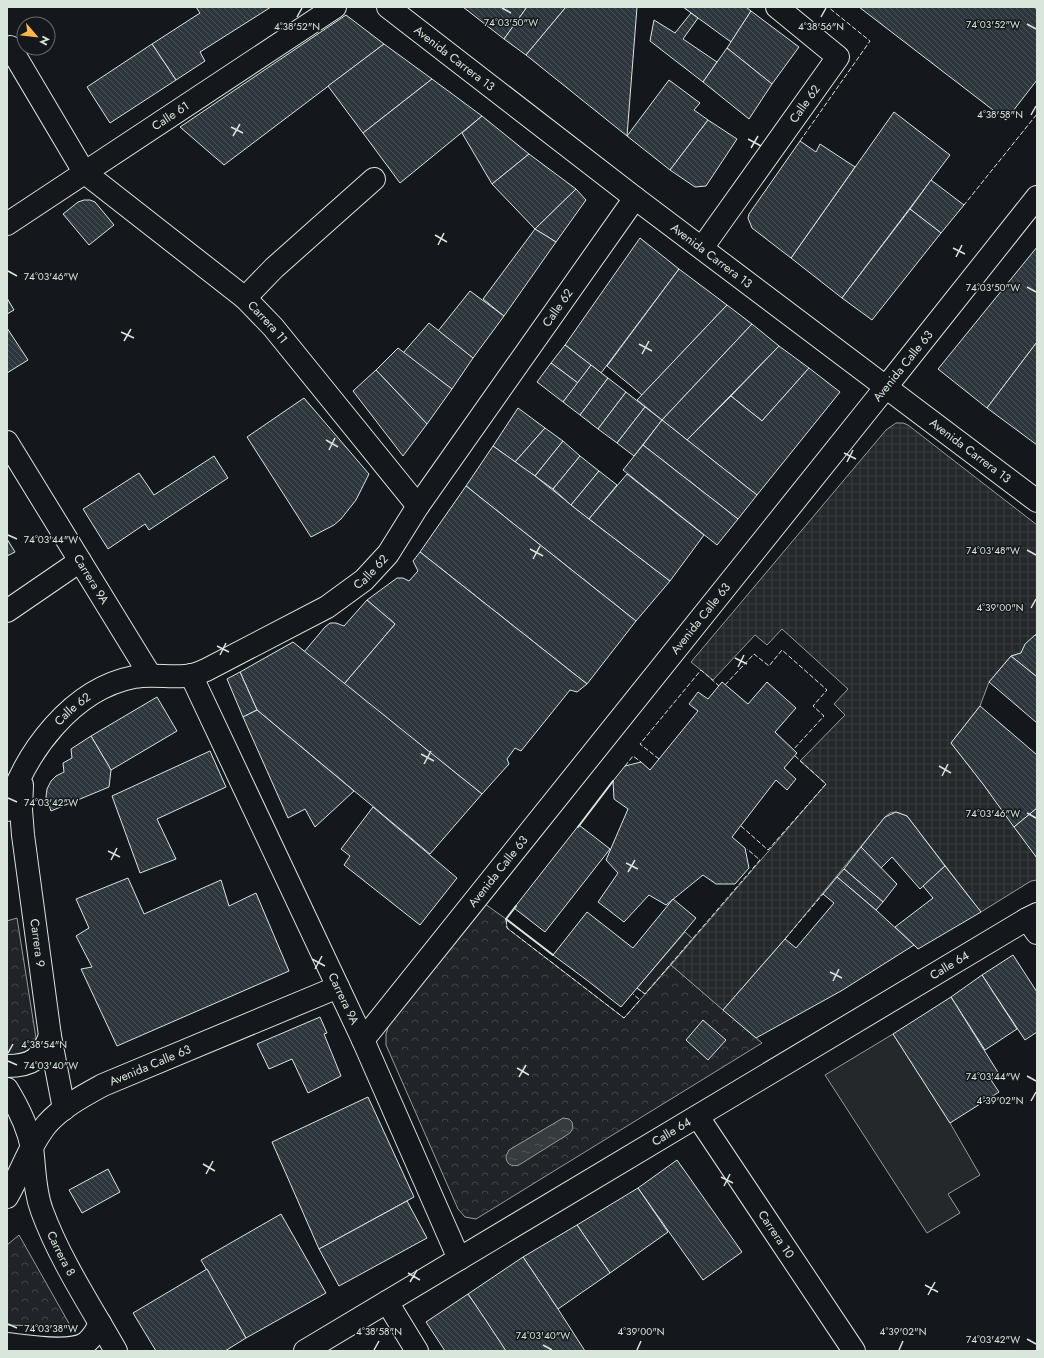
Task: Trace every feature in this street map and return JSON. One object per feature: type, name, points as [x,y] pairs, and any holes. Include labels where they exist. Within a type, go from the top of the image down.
[{"type":"street","name":"Calle 61","points":[[7,224],[335,7]]},
{"type":"street","name":"Avenida Carrera 13","points":[[388,7],[635,198],[1037,502]]},
{"type":"street","name":"Calle 62","points":[[702,248],[838,57],[777,7]]},
{"type":"street","points":[[10,48],[84,172]]},
{"type":"street","name":"Carrera 11","points":[[84,172],[245,298],[273,328],[418,506]]},
{"type":"street","points":[[245,298],[274,268],[374,179]]},
{"type":"street","name":"Avenida Calle 63","points":[[363,1040],[1037,197]]},
{"type":"street","name":"Calle 62","points":[[7,810],[22,776],[42,741],[57,723],[77,704],[99,690],[122,680],[150,675],[191,675],[206,670],[327,607],[364,580],[388,554],[418,506],[635,198]]},
{"type":"street","name":"Carrera 9A","points":[[7,442],[150,675]]},
{"type":"street","points":[[7,611],[80,561]]},
{"type":"street","name":"Carrera 9A","points":[[191,675],[363,1040],[459,1259]]},
{"type":"street","name":"Carrera 9","points":[[22,776],[21,810],[23,835],[50,1036],[64,1109]]},
{"type":"street","name":"Calle 64","points":[[305,1351],[698,1117],[1034,922]]},
{"type":"street","name":"Avenida Calle 63","points":[[7,1197],[32,1148],[48,1123],[80,1098],[103,1085],[338,987]]},
{"type":"street","points":[[7,1066],[21,1066],[34,1060],[45,1050],[50,1036]]},
{"type":"street","points":[[7,1089],[25,1124],[32,1148]]},
{"type":"street","name":"Carrera 10","points":[[698,1117],[854,1351]]},
{"type":"street","name":"Carrera 8","points":[[32,1148],[34,1182],[47,1227],[56,1247],[116,1351]]},
{"type":"street","points":[[387,1302],[417,1351]]},
{"type":"street","points":[[7,1344],[70,1348],[85,1343],[95,1334],[100,1323]]},
{"type":"green space","points":[[485,904],[506,919],[507,928],[624,1018],[671,965],[762,1043],[476,1219],[465,1217],[458,1209],[386,1045],[386,1034],[389,1024]]},
{"type":"green space","points":[[17,918],[36,1038],[29,1055],[16,1060],[7,1055],[7,921]]},
{"type":"green space","points":[[685,932],[693,939],[645,994],[637,988]]},
{"type":"green space","points":[[19,1235],[71,1327],[7,1325],[7,1245]]},
{"type":"shaded area","points":[[896,423],[908,425],[1037,525],[1037,633],[1025,645],[1021,653],[1011,656],[989,682],[980,706],[951,743],[1037,858],[1037,880],[1031,881],[981,912],[907,816],[896,812],[890,813],[885,817],[785,939],[723,1010],[671,965],[826,784],[800,761],[845,715],[834,704],[848,689],[782,629],[767,645],[755,635],[713,680],[691,662],[886,430]]},
{"type":"shaded area","points":[[893,1034],[950,1123],[980,1175],[948,1194],[960,1213],[927,1233],[825,1075]]},
{"type":"water","points":[[563,1118],[569,1119],[572,1122],[573,1128],[570,1133],[519,1165],[516,1166],[508,1163],[506,1156],[509,1150]]},
{"type":"building","points":[[196,7],[271,7],[200,52],[205,61],[176,80],[152,44],[200,13]]},
{"type":"building","points":[[463,7],[527,7],[504,39]]},
{"type":"building","points":[[527,7],[566,7],[526,55],[504,39]]},
{"type":"building","points":[[566,7],[637,7],[627,136],[526,55]]},
{"type":"building","points":[[683,7],[746,7],[751,11],[731,42]]},
{"type":"building","points":[[859,7],[1034,7],[1037,9],[1037,80],[1006,120]]},
{"type":"building","points":[[751,11],[799,47],[772,84],[727,48]]},
{"type":"building","points":[[691,13],[698,18],[683,39],[717,62],[703,82],[650,41],[654,20],[675,33]]},
{"type":"building","points":[[346,15],[384,44],[224,165],[180,127]]},
{"type":"building","points":[[152,44],[176,80],[110,123],[87,87]]},
{"type":"building","points":[[384,44],[432,79],[363,133],[328,86]]},
{"type":"building","points":[[727,48],[772,84],[749,119],[703,82]]},
{"type":"building","points":[[432,79],[482,116],[400,183],[363,133]]},
{"type":"building","points":[[669,80],[700,103],[694,110],[708,120],[670,170],[627,136]]},
{"type":"building","points":[[894,112],[950,155],[842,298],[791,258]]},
{"type":"building","points":[[482,116],[529,154],[492,184],[462,133]]},
{"type":"building","points":[[708,120],[737,139],[706,186],[695,187],[670,170]]},
{"type":"building","points":[[800,141],[816,152],[820,144],[855,167],[791,258],[752,228],[748,218],[749,214]]},
{"type":"building","points":[[529,154],[576,189],[535,229],[492,184]]},
{"type":"building","points":[[931,180],[964,205],[941,233],[910,209]]},
{"type":"building","points":[[576,189],[586,200],[556,242],[535,229]]},
{"type":"building","points":[[84,200],[95,202],[114,225],[89,245],[63,214],[78,202]]},
{"type":"building","points":[[910,209],[941,233],[872,320],[842,298]]},
{"type":"building","points":[[535,229],[556,242],[504,316],[483,299]]},
{"type":"building","points":[[640,238],[679,269],[601,373],[565,345]]},
{"type":"building","points":[[1037,247],[1037,342],[987,408],[938,369]]},
{"type":"building","points":[[679,269],[727,305],[642,395],[607,366]]},
{"type":"building","points":[[470,291],[504,316],[473,358],[438,331]]},
{"type":"building","points":[[7,298],[14,310],[7,314]]},
{"type":"building","points":[[727,305],[752,324],[662,420],[637,400]]},
{"type":"building","points":[[429,323],[473,358],[452,389],[403,353]]},
{"type":"building","points":[[752,324],[779,346],[687,440],[662,420]]},
{"type":"building","points":[[7,328],[28,360],[7,373]]},
{"type":"building","points":[[1037,342],[1037,445],[987,408]]},
{"type":"building","points":[[565,345],[591,365],[578,383],[551,363]]},
{"type":"building","points":[[779,346],[809,368],[762,421],[731,396]]},
{"type":"building","points":[[398,348],[452,389],[427,424],[376,370]]},
{"type":"building","points":[[551,363],[578,383],[563,402],[537,382]]},
{"type":"building","points":[[591,365],[608,378],[580,415],[563,402]]},
{"type":"building","points":[[809,368],[840,392],[757,495],[687,440],[731,396],[762,421]]},
{"type":"building","points":[[376,370],[427,424],[403,456],[353,391]]},
{"type":"building","points":[[608,378],[626,392],[598,429],[580,415]]},
{"type":"building","points":[[626,392],[645,407],[617,443],[598,429]]},
{"type":"building","points":[[304,398],[369,474],[356,500],[341,519],[334,525],[311,537],[247,437]]},
{"type":"building","points":[[645,407],[662,420],[634,456],[617,443]]},
{"type":"building","points":[[518,408],[545,428],[515,462],[493,446]]},
{"type":"building","points":[[662,420],[757,495],[738,519],[643,445]]},
{"type":"building","points":[[545,428],[563,441],[535,476],[515,462]]},
{"type":"building","points":[[563,441],[580,456],[553,489],[535,476]]},
{"type":"building","points":[[643,445],[738,519],[717,545],[623,470]]},
{"type":"building","points":[[493,446],[535,476],[670,581],[636,621],[466,486]]},
{"type":"building","points":[[214,456],[228,478],[149,530],[145,524],[108,549],[83,509],[139,473],[154,495]]},
{"type":"building","points":[[580,456],[599,471],[571,505],[553,489]]},
{"type":"building","points":[[599,471],[617,485],[589,519],[571,505]]},
{"type":"building","points":[[627,474],[704,535],[670,581],[589,519]]},
{"type":"building","points":[[466,486],[636,621],[587,684],[420,552]]},
{"type":"building","points":[[7,539],[15,552],[7,556]]},
{"type":"building","points":[[420,552],[587,684],[577,692],[570,690],[521,751],[515,748],[507,759],[509,764],[482,794],[344,684],[395,624],[367,600],[397,578],[403,578],[409,581],[418,571],[413,561]]},
{"type":"building","points":[[367,600],[395,624],[344,684],[304,652],[325,627],[330,623],[336,623],[344,626]]},
{"type":"building","points":[[1035,635],[1037,636],[1037,677],[1011,656],[1021,653],[1025,644]]},
{"type":"building","points":[[293,642],[482,794],[430,854],[257,710],[240,672]]},
{"type":"building","points":[[1011,656],[1037,677],[1037,723],[989,682]]},
{"type":"building","points":[[240,672],[257,710],[243,717],[227,679]]},
{"type":"building","points":[[722,682],[748,704],[767,682],[796,708],[775,732],[797,753],[784,768],[796,779],[787,790],[776,780],[732,837],[745,848],[749,868],[735,884],[716,884],[703,875],[666,905],[649,895],[624,922],[598,902],[618,873],[606,860],[628,809],[614,799],[613,781],[625,766],[641,762],[650,770],[698,711],[689,704],[698,692],[708,699]]},
{"type":"building","points":[[157,697],[177,731],[111,770],[91,736]]},
{"type":"building","points":[[980,706],[1037,755],[1037,808],[1014,827],[951,743]]},
{"type":"building","points":[[257,710],[354,791],[315,827],[305,809],[288,818],[243,717]]},
{"type":"building","points":[[91,736],[111,770],[109,787],[51,811],[46,797],[47,789],[51,781],[56,776],[64,772],[63,763],[72,758],[71,749]]},
{"type":"building","points":[[210,751],[226,787],[157,819],[176,859],[140,873],[112,796]]},
{"type":"building","points":[[373,807],[457,878],[420,925],[344,865],[350,856],[341,849]]},
{"type":"building","points":[[1037,808],[1037,858],[1014,827]]},
{"type":"building","points":[[896,812],[907,816],[945,866],[920,889],[892,857],[881,868],[861,847],[885,817]]},
{"type":"building","points":[[579,825],[610,849],[545,932],[514,908]]},
{"type":"building","points":[[861,847],[897,884],[883,902],[844,869]]},
{"type":"building","points":[[945,866],[981,912],[918,949],[895,927],[933,898],[923,886]]},
{"type":"building","points":[[844,869],[883,902],[876,910],[837,877]]},
{"type":"building","points":[[837,877],[914,945],[841,991],[756,1038],[723,1010],[785,939],[796,948],[834,903],[823,894]]},
{"type":"building","points":[[128,878],[144,914],[221,880],[229,906],[256,893],[289,971],[117,1046],[81,969],[92,967],[76,936],[89,928],[76,899]]},
{"type":"building","points":[[673,899],[696,918],[621,1007],[553,955],[587,912],[633,948]]},
{"type":"building","points":[[1013,955],[1037,992],[1037,1032],[1025,1040],[982,975]]},
{"type":"building","points":[[982,975],[1017,1029],[985,1050],[951,997]]},
{"type":"building","points":[[951,997],[999,1074],[991,1080],[999,1092],[950,1123],[893,1034]]},
{"type":"building","points":[[320,1017],[327,1033],[324,1034],[341,1076],[308,1093],[292,1059],[269,1069],[257,1044]]},
{"type":"building","points":[[703,1020],[726,1040],[708,1060],[686,1040]]},
{"type":"building","points":[[368,1097],[414,1197],[319,1249],[272,1142]]},
{"type":"building","points":[[677,1160],[742,1252],[703,1280],[638,1188]]},
{"type":"building","points":[[108,1169],[120,1192],[82,1213],[69,1190]]},
{"type":"building","points":[[638,1188],[668,1232],[610,1273],[577,1225]]},
{"type":"building","points":[[407,1201],[427,1238],[339,1286],[319,1249]]},
{"type":"building","points":[[281,1214],[326,1293],[246,1338],[201,1260]]},
{"type":"building","points":[[577,1225],[610,1273],[558,1309],[523,1257]]},
{"type":"building","points":[[523,1257],[585,1351],[506,1351],[468,1294]]},
{"type":"building","points":[[207,1269],[246,1338],[225,1351],[156,1351],[133,1313]]},
{"type":"building","points":[[468,1294],[506,1351],[445,1351],[426,1322]]},
{"type":"fence","points":[[800,141],[870,41],[828,7]]},
{"type":"fence","points":[[963,205],[1037,114]]},
{"type":"fence","points":[[725,685],[754,654],[769,666],[782,650],[827,690],[813,706],[824,716],[793,750]]},
{"type":"fence","points":[[659,759],[640,744],[701,670],[719,686]]},
{"type":"fence","points":[[741,826],[768,850],[826,784],[794,755]]},
{"type":"fence","points":[[625,766],[633,756],[641,762]]},
{"type":"fence","points":[[637,988],[645,994],[760,860],[747,849]]},
{"type":"fence","points":[[785,939],[823,894]]},
{"type":"fence","points":[[506,919],[507,928],[624,1018],[640,1000],[633,994]]},
{"type":"wall","points":[[578,827],[613,781]]},
{"type":"wall","points":[[516,906],[506,919],[553,955]]}]
